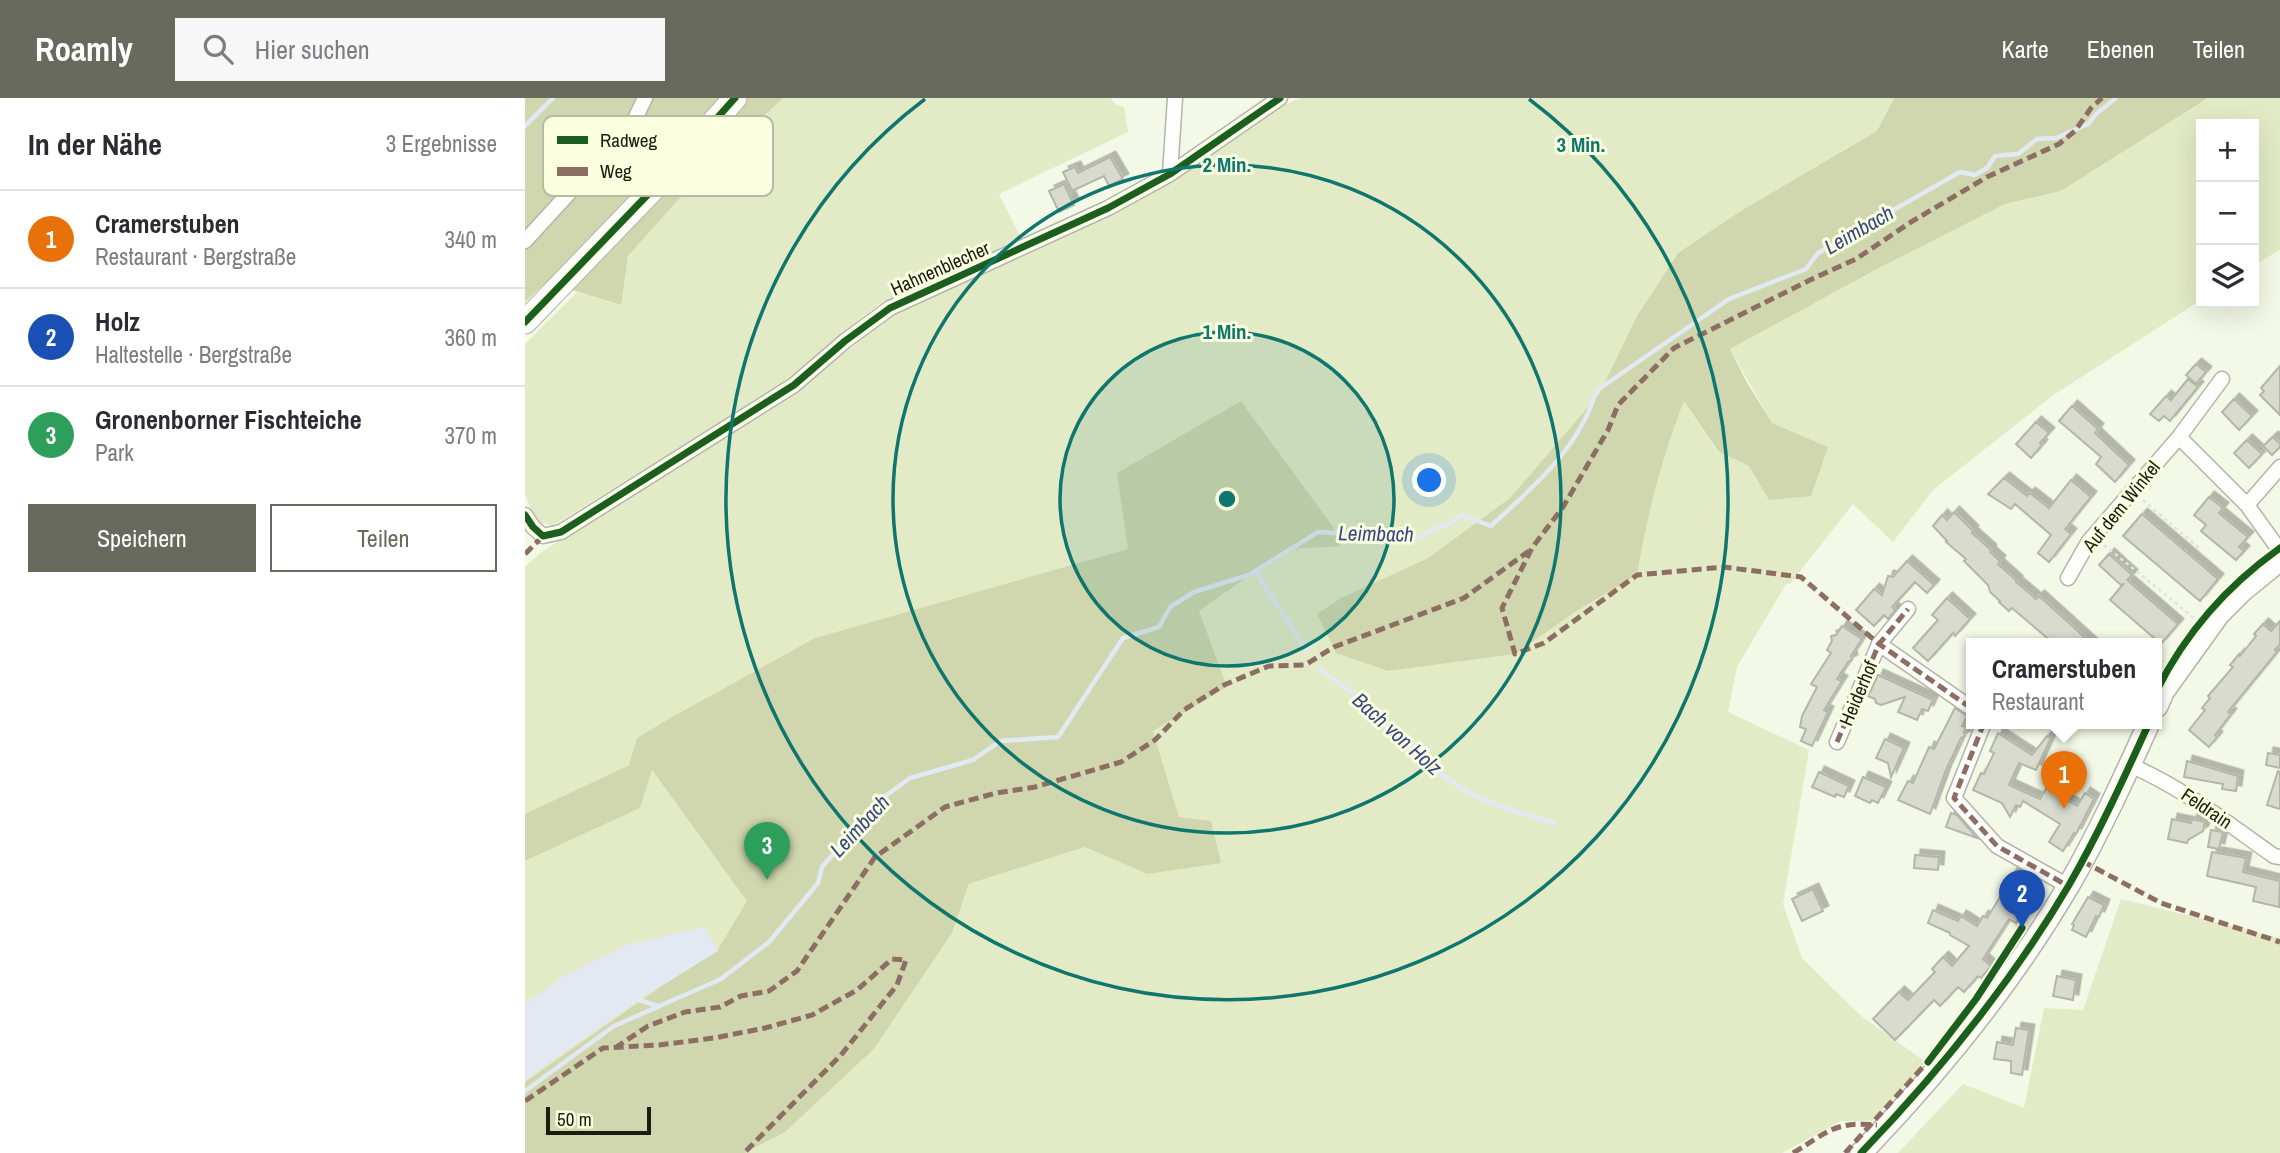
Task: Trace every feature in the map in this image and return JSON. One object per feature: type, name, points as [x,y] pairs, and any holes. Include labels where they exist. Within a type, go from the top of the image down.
[{"type":"main road","points":[[719,116],[735,98]]},
{"type":"main road","points":[[525,322],[646,196]]},
{"type":"street","points":[[636,116],[645,98]]},
{"type":"street","points":[[1170,174],[1175,98]]},
{"type":"street","name":"Hahnenblecher","points":[[525,515],[543,536],[561,532],[794,385],[845,341],[890,308],[1097,214],[1170,174],[1272,100]]},
{"type":"street","points":[[525,241],[566,196]]},
{"type":"street","name":"Auf dem Winkel","points":[[2068,578],[2094,536],[2179,437],[2222,379]]},
{"type":"street","points":[[2179,437],[2247,505],[2280,551]]},
{"type":"street","points":[[2247,505],[2280,467]]},
{"type":"street","points":[[2162,694],[2219,614],[2280,561]]},
{"type":"street","name":"Heiderhof","points":[[1837,742],[1879,645],[1908,609]]},
{"type":"street","name":"Heiderhof","points":[[1879,645],[1966,705]]},
{"type":"street","points":[[1982,729],[1954,798],[1997,846],[2068,886]]},
{"type":"street","points":[[1861,1153],[1955,1048],[2013,970],[2068,886],[2113,804],[2146,729]]},
{"type":"street","name":"Feldrain","points":[[2130,765],[2199,801],[2274,856],[2280,857]]},
{"type":"path","points":[[2132,490],[2199,548]]},
{"type":"path","points":[[2094,536],[2199,623],[2206,615]]},
{"type":"green space","points":[[525,98],[783,98],[764,116],[543,116],[543,196],[682,196],[628,256],[621,305],[546,282],[525,302]]},
{"type":"green space","points":[[783,98],[1111,98],[1115,104],[1124,107],[1128,132],[999,194],[1022,240],[880,304],[787,382],[552,526],[535,521],[525,494],[525,344],[577,292],[620,305],[628,256],[682,196],[773,196],[773,116],[764,116]]},
{"type":"green space","points":[[1300,98],[1894,98],[1877,131],[1739,212],[1678,253],[1637,316],[1599,394],[1510,498],[1428,558],[1341,598],[1575,612],[1637,575],[1656,487],[1684,401],[1717,451],[1749,465],[1769,500],[1828,447],[1772,423],[1730,349],[1879,268],[2005,204],[2061,191],[2208,98],[2280,98],[2280,250],[2259,262],[2259,119],[2196,119],[2196,303],[2052,396],[1933,490],[1893,542],[1853,504],[1790,584],[1786,584],[1737,667],[1728,712],[1809,750],[1783,904],[1802,958],[1861,1016],[1926,1062],[1873,1121],[1841,1121],[1782,1153],[745,1153],[785,1132],[874,1049],[952,933],[969,884],[1085,847],[1147,874],[1179,817],[1153,731],[1227,687],[1198,611],[1256,571],[1295,549],[1340,545],[1334,528],[1241,401],[1129,549],[815,638],[629,765],[525,814],[525,567],[543,551],[799,390],[894,313],[1120,211],[1187,171],[1264,114]]},
{"type":"green space","points":[[1894,98],[2208,98],[2061,191],[2005,204],[1879,268],[1730,349],[1772,423],[1828,447],[1811,496],[1769,500],[1749,466],[1718,451],[1684,401],[1656,487],[1637,575],[1575,612],[1515,654],[1388,671],[1336,653],[1317,614],[1341,598],[1428,558],[1510,498],[1599,394],[1637,316],[1678,253],[1739,212],[1877,131]]},
{"type":"green space","points":[[1241,401],[1334,528],[1340,546],[1295,549],[1256,571],[1199,611],[1227,687],[1153,731],[1179,817],[1211,821],[1221,863],[1147,874],[1085,847],[969,884],[952,933],[874,1049],[785,1132],[745,1153],[525,1153],[525,1082],[663,985],[717,951],[747,901],[652,770],[640,808],[525,861],[525,814],[629,765],[637,738],[815,638],[1128,549],[1117,473]]},
{"type":"green space","points":[[652,770],[731,878],[781,925],[525,1088],[525,861],[640,808]]},
{"type":"green space","points":[[2121,899],[2280,938],[2280,1153],[1898,1153],[1963,1084],[2024,1108],[2044,1008],[2083,1010]]},
{"type":"shaded area","points":[[705,927],[718,951],[640,999],[525,1080],[525,1004],[566,975],[627,945]]},
{"type":"building","points":[[1110,157],[1123,179],[1109,186],[1104,176],[1072,191],[1063,172],[1075,167],[1078,173]]},
{"type":"building","points":[[1064,184],[1074,205],[1059,212],[1049,191]]},
{"type":"building","points":[[2196,364],[2206,372],[2196,384],[2186,375]]},
{"type":"building","points":[[2280,366],[2280,415],[2260,395],[2264,391],[2261,388]]},
{"type":"building","points":[[2188,379],[2198,387],[2170,421],[2164,416],[2159,421],[2150,414],[2166,396],[2171,400]]},
{"type":"building","points":[[2234,399],[2252,416],[2239,430],[2222,412]]},
{"type":"building","points":[[2072,406],[2098,429],[2095,433],[2129,465],[2115,482],[2096,464],[2101,457],[2059,421]]},
{"type":"building","points":[[2036,422],[2049,433],[2031,458],[2016,444]]},
{"type":"building","points":[[2273,437],[2280,447],[2272,455],[2263,446]]},
{"type":"building","points":[[2247,440],[2262,454],[2249,468],[2234,453]]},
{"type":"building","points":[[2004,478],[2027,496],[2030,493],[2049,508],[2071,480],[2091,497],[2065,529],[2071,534],[2049,562],[2038,553],[2051,535],[2015,504],[2011,509],[1988,494]]},
{"type":"building","points":[[2209,497],[2223,508],[2219,513],[2248,537],[2239,547],[2244,551],[2236,560],[2201,531],[2206,525],[2194,515]]},
{"type":"building","points":[[1954,512],[1991,550],[2000,561],[1998,564],[2016,582],[2036,599],[2039,596],[2085,638],[2047,638],[2012,608],[2009,611],[1964,561],[1966,559],[1946,542],[1933,526],[1942,515],[1947,520]]},
{"type":"building","points":[[2142,514],[2218,579],[2200,601],[2123,536]]},
{"type":"building","points":[[2109,554],[2132,575],[2127,580],[2178,624],[2162,643],[2162,638],[2154,638],[2110,600],[2122,586],[2099,565]]},
{"type":"building","points":[[1907,561],[1934,585],[1927,593],[1915,582],[1892,607],[1895,610],[1888,619],[1884,615],[1874,626],[1856,610],[1874,589],[1882,595],[1888,576],[1893,577]]},
{"type":"building","points":[[1947,598],[1970,619],[1955,636],[1953,633],[1928,661],[1913,648],[1938,620],[1932,615]]},
{"type":"building","points":[[2280,621],[2280,644],[2275,650],[2277,652],[2228,712],[2231,714],[2209,747],[2189,730],[2205,710],[2202,708],[2210,698],[2208,696],[2233,667],[2230,665],[2239,654],[2240,656],[2263,624],[2271,631]]},
{"type":"building","points":[[1842,626],[1862,639],[1851,656],[1852,660],[1837,679],[1842,681],[1824,710],[1828,712],[1812,746],[1801,741],[1806,729],[1800,727],[1802,716],[1817,687],[1811,684],[1831,653],[1827,650],[1832,641],[1831,636],[1836,635]]},
{"type":"building","points":[[1878,675],[1933,700],[1928,711],[1922,709],[1917,720],[1898,712],[1905,697],[1881,705],[1876,703],[1875,699],[1868,696]]},
{"type":"building","points":[[1955,708],[1966,715],[1962,726],[1966,727],[1965,736],[1961,738],[1946,770],[1930,814],[1898,800],[1908,781],[1913,783],[1929,747],[1934,749]]},
{"type":"building","points":[[1998,733],[2032,755],[2047,736],[2051,738],[2036,770],[2019,763],[2009,785],[2040,799],[2050,782],[2059,787],[2055,793],[2077,806],[2085,793],[2094,799],[2076,834],[2074,833],[2063,851],[2049,842],[2060,824],[2023,801],[2020,807],[2016,805],[2010,817],[2002,803],[1973,790],[1994,753],[1990,751]]},
{"type":"building","points":[[1885,739],[1904,748],[1891,777],[1888,763],[1876,758]]},
{"type":"building","points":[[2268,753],[2280,755],[2280,768],[2266,765]]},
{"type":"building","points":[[2187,761],[2238,776],[2236,791],[2222,789],[2223,784],[2184,777]]},
{"type":"building","points":[[2278,771],[2280,772],[2280,809],[2267,805]]},
{"type":"building","points":[[1819,772],[1849,786],[1844,797],[1836,794],[1835,797],[1812,787]]},
{"type":"building","points":[[1863,777],[1886,787],[1878,803],[1872,800],[1870,803],[1855,796]]},
{"type":"building","points":[[1951,813],[1957,815],[1977,838],[1946,827]]},
{"type":"building","points":[[2172,819],[2191,823],[2192,819],[2205,822],[2203,831],[2187,843],[2168,839]]},
{"type":"building","points":[[2211,830],[2223,832],[2219,849],[2208,847]]},
{"type":"building","points":[[2212,852],[2246,858],[2243,872],[2280,881],[2279,907],[2253,901],[2256,887],[2207,876]]},
{"type":"building","points":[[1915,855],[1939,857],[1938,870],[1914,868]]},
{"type":"building","points":[[2012,873],[2035,886],[2016,923],[2009,919],[1983,959],[1991,966],[1964,992],[1958,987],[1940,1006],[1934,1000],[1895,1040],[1873,1019],[1899,992],[1908,1000],[1935,972],[1932,969],[1943,957],[1952,966],[1969,946],[1928,923],[1933,910],[1958,921],[1961,916],[1977,926],[1983,916],[1987,918]]},
{"type":"building","points":[[1813,889],[1823,911],[1802,921],[1792,899]]},
{"type":"building","points":[[2088,897],[2104,905],[2086,937],[2072,930],[2072,924]]},
{"type":"building","points":[[2057,976],[2076,980],[2073,1000],[2053,996]]},
{"type":"building","points":[[2016,1028],[2029,1030],[2022,1075],[2011,1073],[2011,1061],[1994,1059],[1997,1042],[2013,1045]]},
{"type":"waterway","points":[[525,126],[553,98]]},
{"type":"waterway","name":"Leimbach","points":[[525,1091],[614,1026],[721,979],[769,942],[818,883],[822,867],[880,800],[910,778],[973,760],[1000,741],[1058,737],[1123,638],[1159,627],[1170,607],[1194,592],[1249,575],[1318,532],[1420,538],[1462,515],[1491,526],[1538,481],[1567,448],[1589,412],[1596,391],[1729,299],[1806,269],[1818,253],[1960,172],[1975,175],[1987,168],[1995,156],[2018,154],[2037,139],[2056,138],[2088,124],[2116,98]]},
{"type":"waterway","name":"Bach von Holz","points":[[1256,572],[1307,651]]},
{"type":"waterway","name":"Bach von Holz","points":[[1320,669],[1356,696],[1417,757],[1470,794],[1554,823]]},
{"type":"waterway","name":"Leimbach","points":[[636,999],[658,1006]]},
{"type":"marked path","points":[[1966,705],[1879,644],[1801,577],[1724,567],[1637,575],[1544,643],[1515,654],[1502,608],[1532,548],[1563,507],[1608,430],[1618,405],[1674,348],[1856,259],[1911,222],[1987,177],[2059,144],[2075,131],[2091,108],[2102,98]]},
{"type":"marked path","points":[[525,554],[543,536]]},
{"type":"marked path","points":[[615,1048],[648,1026],[685,1012],[720,1007],[741,996],[769,991],[797,971],[875,857],[945,807],[996,793],[1035,787],[1121,762],[1155,740],[1184,710],[1224,685],[1269,666],[1305,665],[1334,647],[1464,598],[1529,551]]},
{"type":"marked path","points":[[1837,742],[1879,644],[1908,609]]},
{"type":"marked path","points":[[1982,729],[1954,798],[1997,846],[2068,886]]},
{"type":"marked path","points":[[2082,861],[2161,903],[2280,942]]},
{"type":"marked path","points":[[525,1101],[603,1048],[714,1038],[812,1015],[857,990],[892,959],[906,960],[897,985],[841,1055],[744,1153]]},
{"type":"marked path","points":[[1845,1153],[1932,1057]]},
{"type":"marked path","points":[[1793,1153],[1832,1130],[1851,1125],[1877,1125]]},
{"type":"cycle path","points":[[719,116],[735,98]]},
{"type":"cycle path","points":[[525,515],[543,536],[561,532],[794,385],[845,341],[890,308],[1108,208],[1170,174],[1280,98]]},
{"type":"cycle path","points":[[525,322],[646,196]]},
{"type":"cycle path","points":[[2162,680],[2181,649],[2210,611],[2243,578],[2280,548]]},
{"type":"cycle path","points":[[1861,1153],[1973,1025],[2047,921],[2080,865],[2146,729]]},
{"type":"cycle path","points":[[1928,1062],[1976,999],[2022,928]]},
{"type":"place","name":"Cramerstuben","points":[[2064,809]]},
{"type":"place","name":"Gronenborner Fischteiche","points":[[767,880]]},
{"type":"place","name":"Holz","points":[[2022,928]]}]
